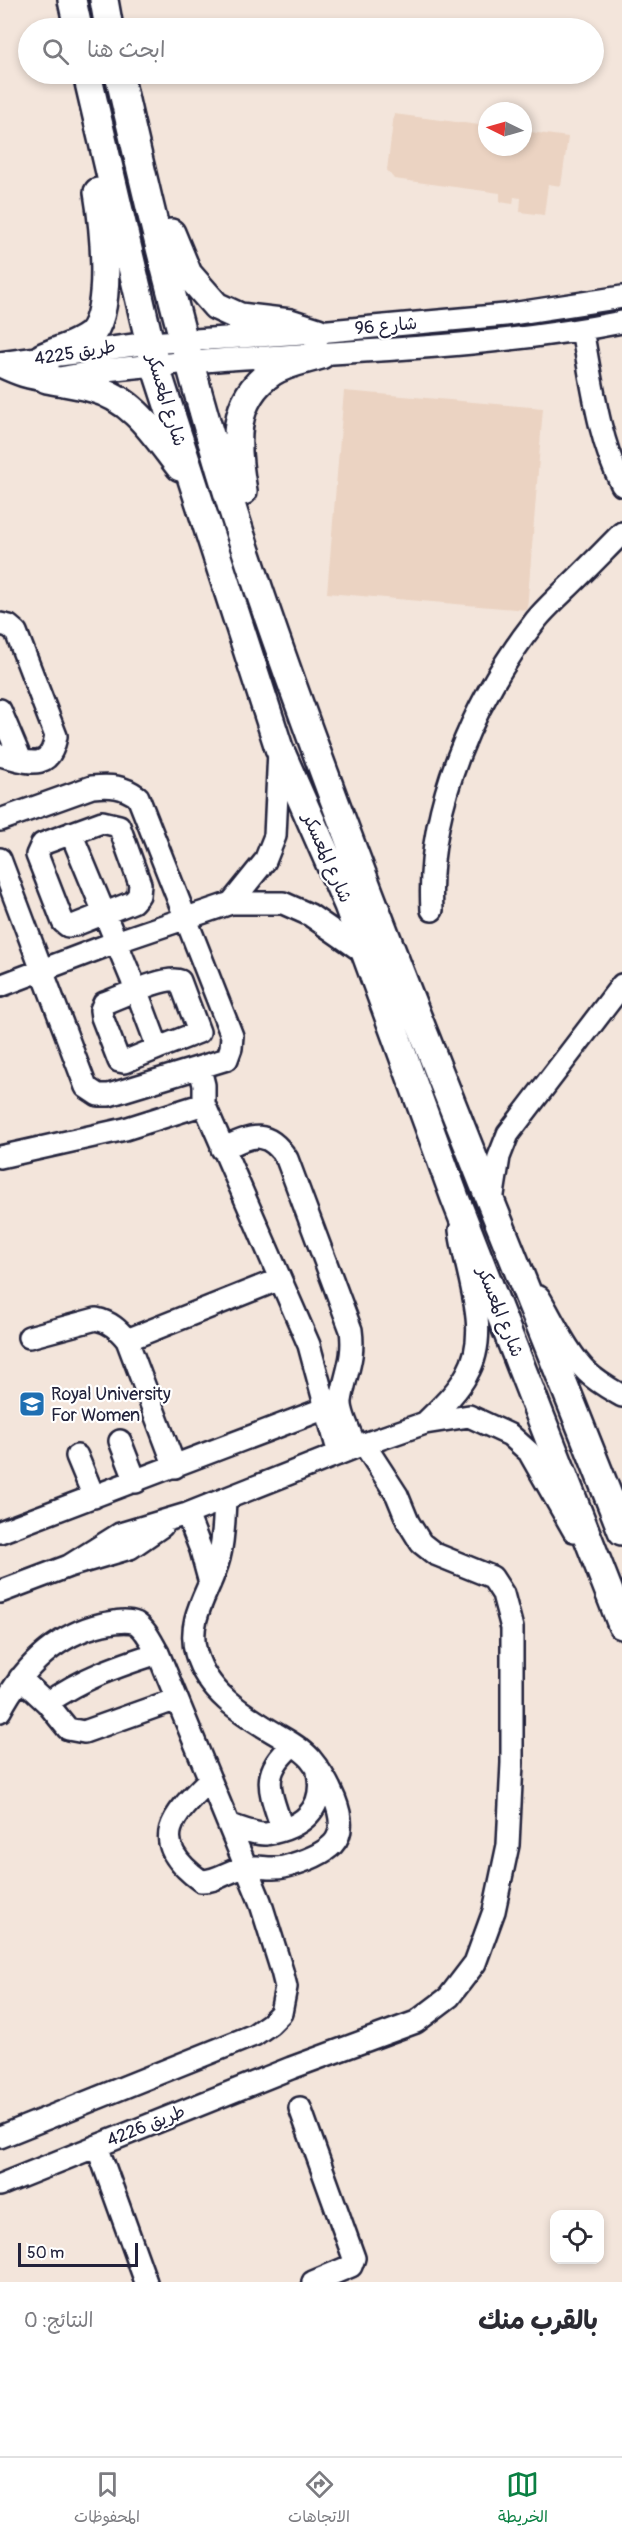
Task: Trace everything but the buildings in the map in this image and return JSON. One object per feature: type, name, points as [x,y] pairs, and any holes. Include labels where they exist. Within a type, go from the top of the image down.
[{"type":"main road","points":[[72,0],[76,18]]},
{"type":"main road","points":[[104,0],[107,18]]},
{"type":"main road","name":"شارع المعسكر","points":[[89,84],[152,354],[191,483],[279,748],[348,905],[455,1198],[621,1624]]},
{"type":"main road","name":"شارع المعسكر","points":[[121,84],[186,351],[257,586],[324,775],[622,1531]]},
{"type":"main road","points":[[45,368],[92,334],[99,317],[104,293],[105,259],[102,214],[87,136],[92,100]]},
{"type":"main road","points":[[136,152],[156,184],[177,254],[188,274],[207,298],[216,306],[240,317],[290,323],[319,344],[272,372],[253,389],[239,417],[237,458],[255,537],[257,586]]},
{"type":"main road","points":[[45,368],[112,395],[130,406],[146,422],[191,483]]},
{"type":"street","name":"شارع 96","points":[[319,344],[622,297]]},
{"type":"street","name":"شارع 96","points":[[152,354],[582,330],[622,322]]},
{"type":"street","points":[[582,330],[602,429],[611,463],[622,485]]},
{"type":"street","name":"طريق 4225","points":[[0,365],[18,374],[45,368],[152,354]]},
{"type":"street","points":[[432,910],[430,880],[435,838],[450,785],[479,706],[536,619],[622,533]]},
{"type":"street","points":[[0,624],[9,626],[16,632],[56,736],[53,753],[45,760],[21,760],[0,755]]},
{"type":"street","points":[[0,710],[21,760]]},
{"type":"street","points":[[231,903],[265,861],[275,836],[279,748]]},
{"type":"street","points":[[0,820],[92,787],[108,785],[126,788],[138,796],[232,1036],[227,1059],[109,1095],[98,1095],[86,1088],[0,859]]},
{"type":"street","points":[[102,822],[119,826],[140,884],[139,894],[133,902],[105,913],[75,926],[68,926],[63,922],[37,855],[42,844],[102,822]]},
{"type":"street","points":[[71,833],[158,1048]]},
{"type":"street","points":[[0,986],[116,942],[231,903],[283,903],[310,915],[366,954]]},
{"type":"street","points":[[169,979],[180,981],[199,1032],[124,1062],[117,1059],[101,1010],[104,1003],[137,992],[169,979]]},
{"type":"street","points":[[492,1202],[499,1157],[508,1134],[622,985]]},
{"type":"street","name":"طريق 4226","points":[[0,2186],[291,2068],[416,2022],[448,1997],[475,1963],[494,1911],[508,1845],[512,1763],[512,1628],[503,1594],[492,1577],[435,1554],[421,1543],[397,1495],[353,1448],[222,1149],[204,1104],[204,1085],[200,1069]]},
{"type":"street","points":[[0,1156],[125,1129],[204,1104]]},
{"type":"street","points":[[0,1532],[334,1406],[349,1371],[351,1330],[287,1159],[277,1144],[266,1138],[249,1137],[222,1149]]},
{"type":"street","points":[[425,1423],[453,1395],[468,1373],[477,1342],[477,1308],[464,1260],[455,1198]]},
{"type":"street","points":[[510,1247],[577,1360],[596,1380],[622,1396]]},
{"type":"street","points":[[128,1340],[280,1279]]},
{"type":"street","points":[[29,1337],[96,1319],[105,1320],[116,1327],[128,1340],[175,1467]]},
{"type":"street","points":[[0,1593],[69,1566],[130,1548],[179,1516],[353,1448],[425,1423],[469,1416],[510,1435],[529,1452],[563,1509],[621,1624]]},
{"type":"street","points":[[120,1441],[136,1482]]},
{"type":"street","points":[[77,1456],[94,1497]]},
{"type":"street","points":[[225,1499],[219,1558],[194,1623],[195,1650],[203,1672],[226,1701],[293,1745],[310,1759],[327,1782],[339,1811],[338,1835],[333,1844],[321,1852],[276,1868],[244,1864]]},
{"type":"street","points":[[179,1516],[201,1550],[210,1583]]},
{"type":"street","points":[[0,1711],[32,1663],[64,1640],[93,1627],[115,1622],[136,1623],[145,1632],[158,1653],[230,1825],[260,1901],[286,1987],[281,2013],[254,2035],[0,2137]]},
{"type":"street","points":[[47,1702],[108,1668],[158,1653]]},
{"type":"street","points":[[20,1678],[47,1702],[68,1729],[84,1732],[177,1699]]},
{"type":"street","points":[[273,1831],[269,1781],[272,1768],[280,1756],[293,1745]]},
{"type":"street","points":[[210,1779],[187,1801],[167,1833],[168,1842],[177,1857],[201,1881],[210,1882],[244,1864],[273,1831],[308,1816],[320,1796],[318,1772]]},
{"type":"street","points":[[230,1825],[273,1831]]},
{"type":"street","points":[[260,1901],[276,1868]]},
{"type":"street","points":[[300,2108],[354,2258],[351,2266],[313,2282]]},
{"type":"street","points":[[97,2146],[146,2282]]},
{"type":"shaded area","points":[[394,114],[478,125],[478,156],[532,156],[532,132],[568,137],[561,186],[548,184],[544,215],[520,212],[521,198],[514,197],[513,204],[500,202],[500,193],[394,179],[387,170]]},
{"type":"shaded area","points":[[344,391],[543,408],[527,610],[327,593]]},
{"type":"place","name":"Royal University For Women","points":[[32,1404]]}]
